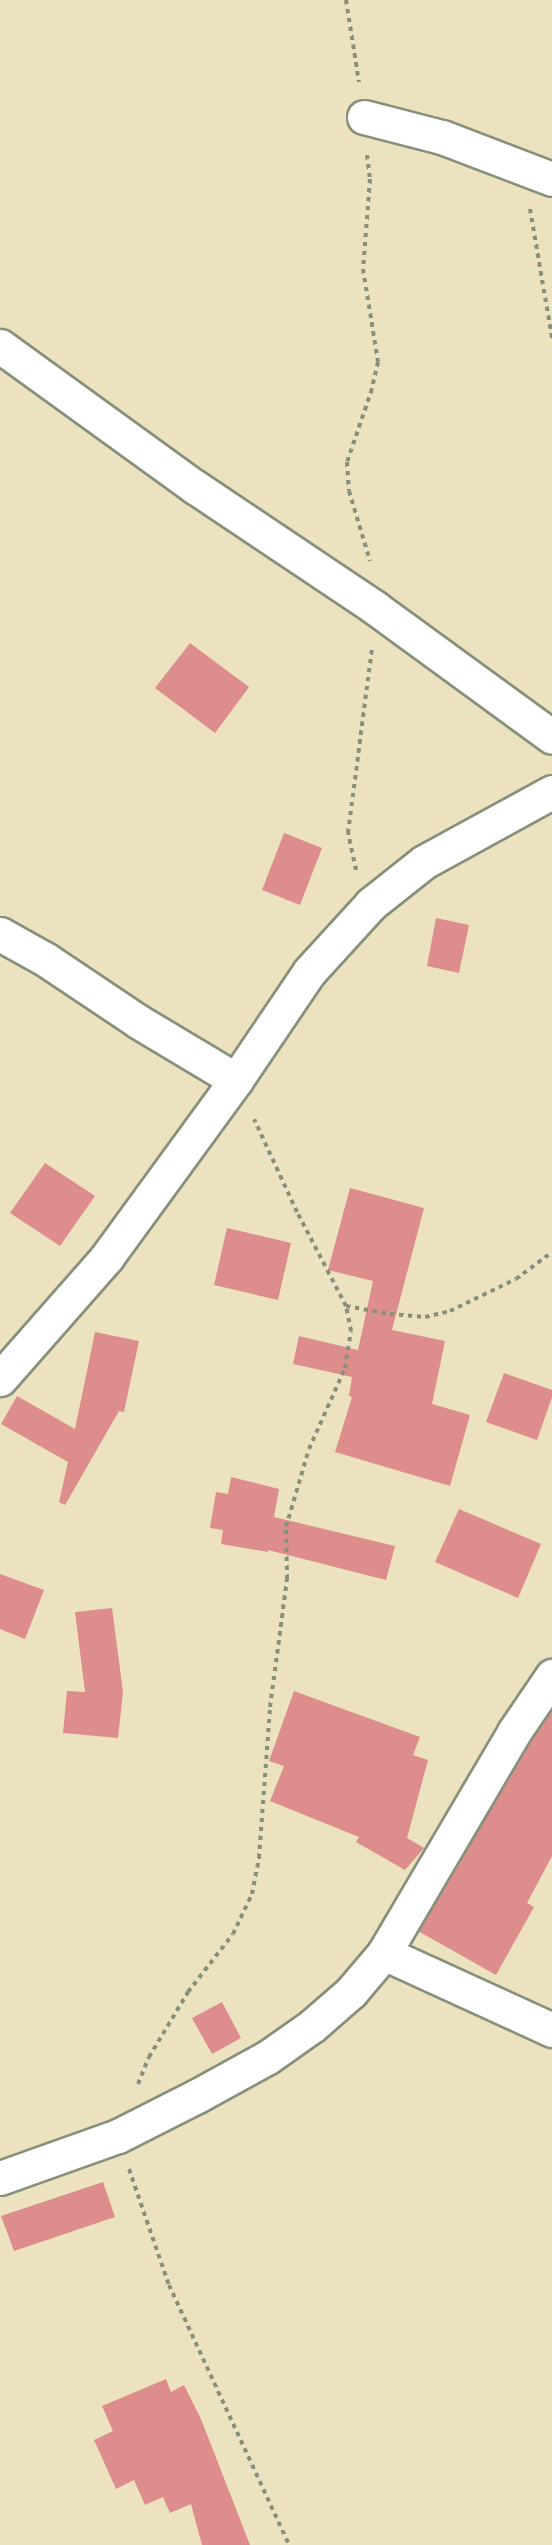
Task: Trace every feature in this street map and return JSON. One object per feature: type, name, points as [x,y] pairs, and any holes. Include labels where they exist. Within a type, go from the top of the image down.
[{"type":"street","points":[[364,117],[442,137],[538,174]]},
{"type":"street","points":[[0,346],[195,487],[374,607],[552,737]]},
{"type":"street","points":[[0,1379],[107,1257],[236,1080],[309,972],[371,904],[423,862],[552,792]]},
{"type":"street","points":[[0,934],[45,959],[139,1022],[236,1080]]},
{"type":"street","points":[[0,2178],[118,2136],[268,2057],[312,2026],[351,1992],[384,1953],[514,1732],[552,1676]]},
{"type":"street","points":[[384,1953],[552,2030]]},
{"type":"path","points":[[346,0],[364,117],[370,179],[363,269],[378,362],[372,389],[347,462],[349,491],[362,527],[372,570],[374,607],[370,668],[348,833],[352,858],[371,904]]},
{"type":"path","points":[[538,174],[552,338]]},
{"type":"path","points":[[236,1080],[297,1212],[346,1306],[351,1331],[345,1368],[309,1449],[286,1527],[286,1580],[269,1718],[259,1858],[252,1894],[233,1934],[188,1992],[149,2056],[118,2136],[169,2285],[289,2545]]},
{"type":"path","points":[[346,1306],[390,1314],[425,1317],[450,1311],[516,1279],[552,1252]]},
{"type":"building","points":[[190,643],[249,687],[215,733],[155,688]]},
{"type":"building","points":[[284,833],[322,848],[300,905],[262,890]]},
{"type":"building","points":[[436,918],[469,925],[459,973],[427,966]]},
{"type":"building","points":[[45,1163],[95,1196],[60,1246],[10,1213]]},
{"type":"building","points":[[350,1188],[424,1208],[392,1330],[445,1341],[432,1404],[470,1415],[450,1486],[335,1452],[352,1397],[349,1396],[352,1377],[293,1364],[299,1336],[358,1350],[373,1281],[328,1270]]},
{"type":"building","points":[[227,1228],[291,1243],[278,1300],[214,1285]]},
{"type":"building","points":[[95,1332],[139,1341],[124,1412],[119,1411],[65,1505],[59,1502],[68,1462],[1,1424],[17,1396],[75,1429]]},
{"type":"building","points":[[504,1373],[552,1390],[552,1397],[537,1440],[486,1422]]},
{"type":"building","points":[[231,1477],[279,1489],[274,1517],[395,1546],[386,1580],[268,1550],[268,1552],[221,1544],[223,1530],[210,1528],[216,1492],[228,1494]]},
{"type":"building","points":[[459,1509],[541,1544],[518,1598],[435,1562]]},
{"type":"building","points":[[0,1574],[44,1590],[25,1639],[0,1629]]},
{"type":"building","points":[[112,1608],[123,1692],[118,1738],[63,1733],[67,1691],[85,1692],[75,1612]]},
{"type":"building","points":[[294,1691],[420,1737],[413,1755],[428,1760],[407,1838],[424,1848],[405,1870],[356,1842],[359,1837],[270,1801],[284,1766],[269,1761]]},
{"type":"building","points":[[552,1709],[552,1856],[527,1903],[534,1907],[496,1975],[418,1931]]},
{"type":"building","points":[[222,2002],[241,2038],[212,2054],[192,2018]]},
{"type":"building","points":[[103,2182],[115,2217],[14,2251],[1,2216]]},
{"type":"building","points":[[166,2379],[171,2392],[184,2385],[201,2419],[250,2545],[202,2545],[191,2504],[170,2513],[163,2497],[145,2505],[134,2480],[116,2489],[94,2440],[113,2431],[102,2406]]}]
